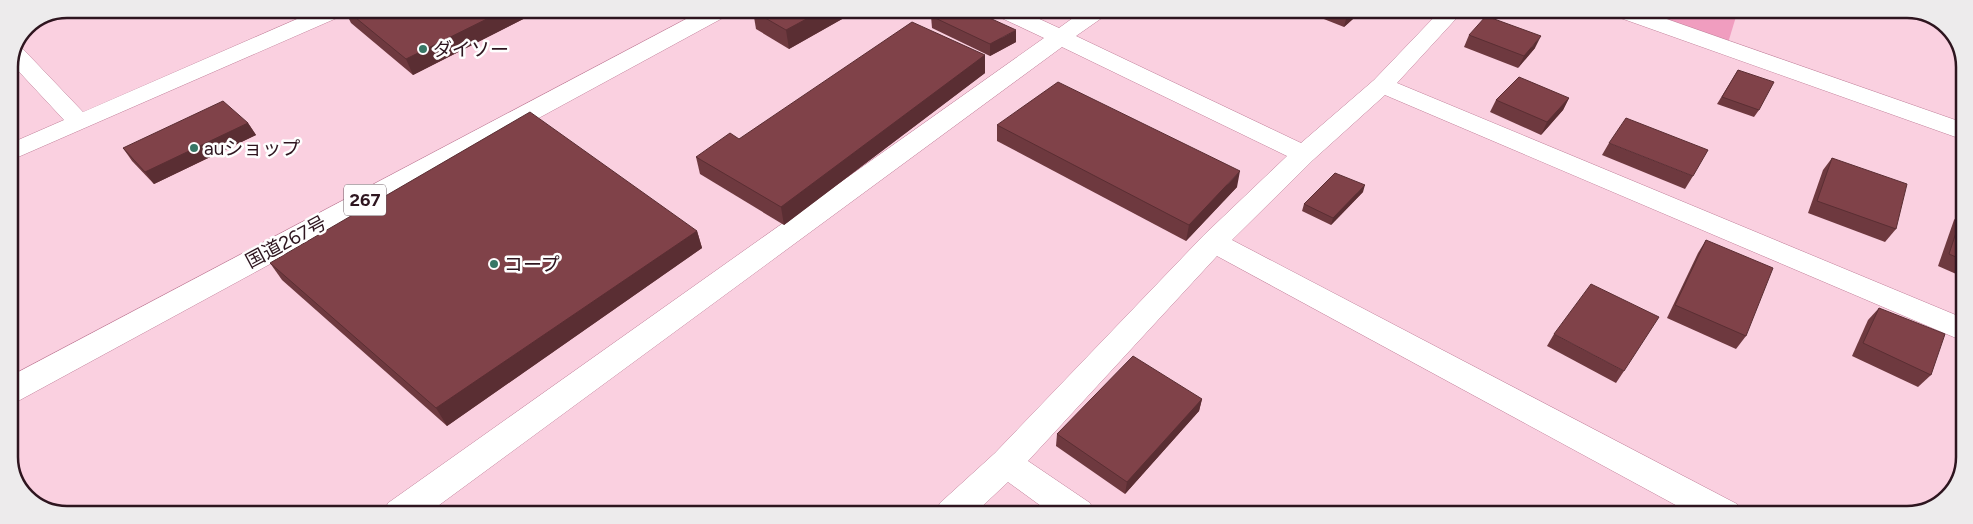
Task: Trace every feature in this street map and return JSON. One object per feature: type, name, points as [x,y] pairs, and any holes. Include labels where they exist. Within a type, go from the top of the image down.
[{"type":"main road","points":[[18,149],[317,18]]},
{"type":"main road","name":"国道267号","points":[[18,385],[705,18]]},
{"type":"main road","points":[[1020,18],[1304,154]]},
{"type":"main road","points":[[416,506],[1087,18]]},
{"type":"main road","points":[[960,506],[1006,463],[1214,242],[1304,154],[1382,85],[1446,18]]},
{"type":"main road","points":[[1643,18],[1955,129]]},
{"type":"main road","points":[[18,57],[80,122]]},
{"type":"main road","points":[[1382,85],[1956,327]]},
{"type":"main road","points":[[1214,242],[1708,506]]},
{"type":"main road","points":[[1006,463],[1067,506]]},
{"type":"shaded area","points":[[1661,18],[1736,18],[1728,43]]},
{"type":"building","points":[[356,18],[489,18],[406,59]]},
{"type":"building","points":[[765,18],[808,18],[786,30]]},
{"type":"building","points":[[935,18],[990,18],[1016,30],[990,44]]},
{"type":"building","points":[[1484,18],[1492,18],[1541,36],[1524,56],[1469,35]]},
{"type":"building","points":[[912,22],[985,55],[781,207],[696,157],[730,133],[739,139]]},
{"type":"building","points":[[1738,70],[1774,82],[1759,110],[1722,97]]},
{"type":"building","points":[[1519,77],[1569,98],[1547,122],[1496,100]]},
{"type":"building","points":[[1058,82],[1240,171],[1189,225],[997,125]]},
{"type":"building","points":[[223,101],[248,123],[145,172],[123,148]]},
{"type":"building","name":"コープ","points":[[530,112],[697,231],[436,408],[270,263]]},
{"type":"building","points":[[1626,118],[1708,150],[1693,176],[1609,143]]},
{"type":"building","points":[[1832,158],[1907,184],[1896,229],[1817,201]]},
{"type":"building","points":[[1335,173],[1365,185],[1333,218],[1304,204]]},
{"type":"building","points":[[1955,234],[1955,257],[1949,254]]},
{"type":"building","points":[[1706,240],[1773,268],[1746,336],[1675,305]]},
{"type":"building","points":[[1591,284],[1659,317],[1624,371],[1554,334]]},
{"type":"building","points":[[1879,308],[1945,334],[1931,375],[1863,343]]},
{"type":"building","points":[[1133,356],[1202,399],[1127,482],[1057,434]]},
{"type":"place","name":"ダイソー","points":[[423,49]]},
{"type":"place","name":"auショップ","points":[[194,148]]},
{"type":"place","name":"コープ","points":[[494,264]]}]
